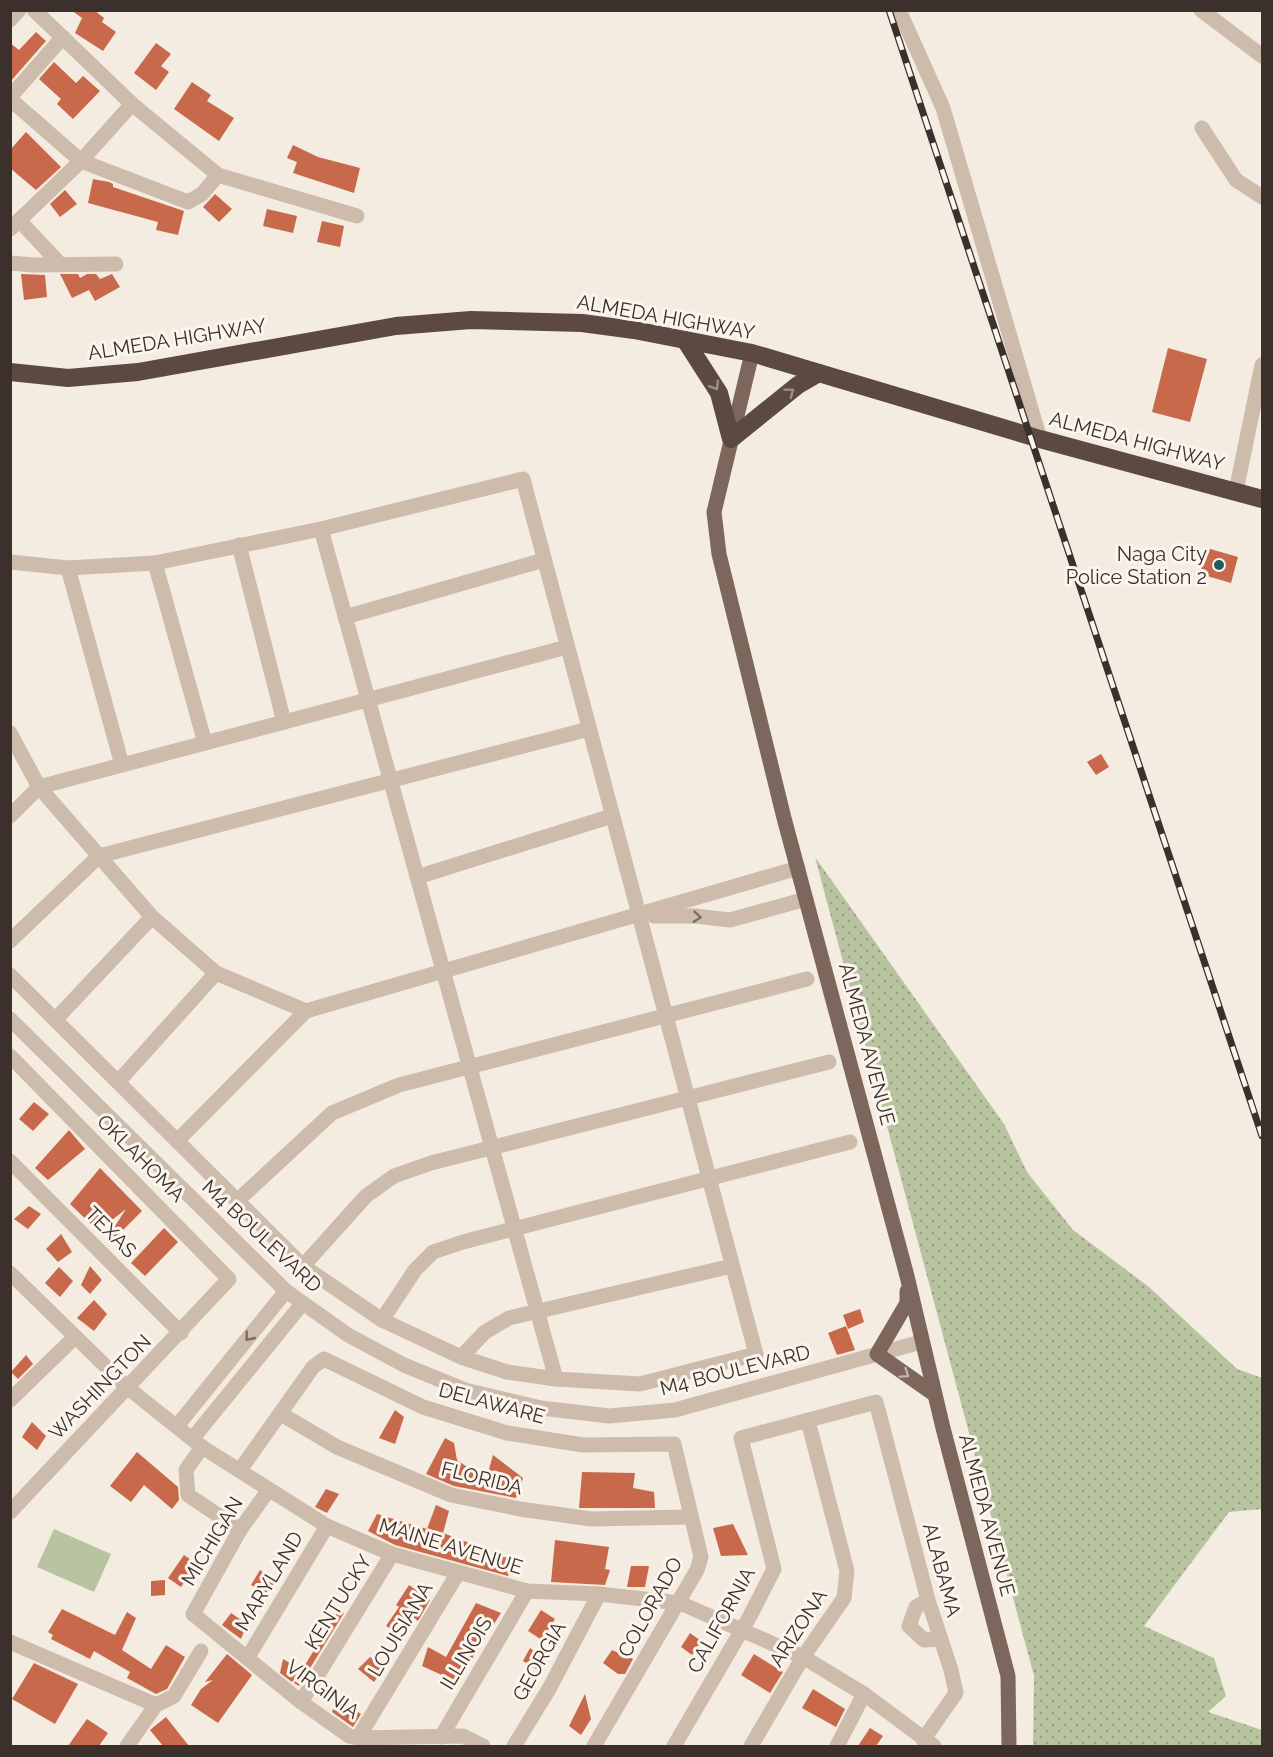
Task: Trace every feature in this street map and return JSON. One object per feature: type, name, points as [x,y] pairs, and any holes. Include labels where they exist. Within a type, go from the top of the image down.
[{"type":"highway","name":"ALMEDA HIGHWAY","points":[[10,372],[68,378],[138,372],[385,328],[471,320],[582,323],[752,353],[1040,439],[1263,499]]},
{"type":"highway","points":[[685,340],[719,393],[731,439],[775,403],[819,373]]},
{"type":"main road","name":"ALMEDA AVENUE","points":[[752,353],[714,512],[719,554],[806,899],[907,1276],[934,1394],[1008,1676],[1009,1746]]},
{"type":"main road","points":[[907,1276],[907,1303],[877,1354],[934,1394]]},
{"type":"street","points":[[10,20],[19,10]]},
{"type":"street","points":[[34,10],[132,104],[218,176],[357,216]]},
{"type":"street","points":[[899,10],[943,108],[1040,439]]},
{"type":"street","points":[[1201,10],[1263,56]]},
{"type":"street","points":[[63,37],[10,98],[81,161],[188,202],[202,194],[218,176]]},
{"type":"street","points":[[60,264],[15,224],[81,161],[132,104]]},
{"type":"street","points":[[1202,128],[1236,180],[1263,197]]},
{"type":"street","points":[[10,263],[116,264]]},
{"type":"street","points":[[1236,491],[1263,365]]},
{"type":"street","points":[[10,562],[68,568],[155,563],[321,529],[523,479],[756,1354],[640,1384],[556,1379],[507,1372],[461,1357],[382,1320],[303,1266],[10,975]]},
{"type":"street","points":[[321,529],[556,1379]]},
{"type":"street","points":[[239,545],[284,722]]},
{"type":"street","points":[[345,617],[544,560]]},
{"type":"street","points":[[155,563],[205,743]]},
{"type":"street","points":[[68,568],[122,765]]},
{"type":"street","points":[[10,816],[39,787],[567,647]]},
{"type":"street","points":[[10,941],[99,856],[589,729]]},
{"type":"street","points":[[10,733],[39,787],[152,917],[216,973],[306,1011]]},
{"type":"street","points":[[417,877],[612,816]]},
{"type":"street","points":[[177,1141],[306,1011],[798,868]]},
{"type":"street","points":[[639,916],[695,916],[730,920],[806,899]]},
{"type":"street","points":[[55,1020],[152,917]]},
{"type":"street","points":[[118,1082],[216,973]]},
{"type":"street","points":[[237,1201],[332,1113],[399,1085],[807,979]]},
{"type":"street","name":"M4 BOULEVARD","points":[[10,1019],[286,1291],[348,1335],[404,1365],[465,1390],[541,1408],[609,1416],[675,1410],[921,1342]]},
{"type":"street","name":"OKLAHOMA","points":[[10,1056],[221,1268],[230,1279],[220,1291]]},
{"type":"street","points":[[303,1266],[366,1196],[394,1176],[431,1163],[492,1147],[829,1062]]},
{"type":"street","points":[[382,1320],[415,1270],[433,1252],[850,1142]]},
{"type":"street","name":"TEXAS","points":[[10,1161],[181,1333]]},
{"type":"street","points":[[461,1357],[485,1332],[509,1318],[732,1266]]},
{"type":"street","name":"MAINE AVENUE","points":[[14,1284],[75,1337],[128,1388],[177,1426],[268,1491],[327,1526],[392,1554],[527,1591],[599,1594],[680,1603],[803,1657],[864,1694],[928,1743]]},
{"type":"street","name":"WASHINGTON","points":[[10,1512],[220,1291]]},
{"type":"street","points":[[177,1426],[286,1291]]},
{"type":"street","points":[[240,1530],[188,1495],[186,1470],[198,1442],[302,1304]]},
{"type":"street","points":[[10,1400],[75,1337]]},
{"type":"street","name":"DELAWARE","points":[[281,1414],[314,1367],[324,1359],[423,1407],[507,1433],[583,1445],[674,1444]]},
{"type":"street","name":"ALABAMA","points":[[808,1421],[876,1402],[928,1600],[951,1670],[956,1694],[928,1743]]},
{"type":"street","points":[[240,1470],[281,1414]]},
{"type":"street","name":"FLORIDA","points":[[281,1414],[338,1447],[451,1495],[520,1509],[591,1519],[690,1517]]},
{"type":"street","name":"CALIFORNIA","points":[[674,1746],[774,1569],[741,1438],[808,1421]]},
{"type":"street","name":"ARIZONA","points":[[751,1746],[803,1657],[844,1598],[847,1584],[847,1571],[808,1421]]},
{"type":"street","name":"COLORADO","points":[[594,1746],[698,1570],[701,1557],[674,1444]]},
{"type":"street","name":"MICHIGAN","points":[[193,1614],[240,1530],[268,1491]]},
{"type":"street","name":"MARYLAND","points":[[248,1657],[327,1526]]},
{"type":"street","name":"KENTUCKY","points":[[301,1702],[392,1554]]},
{"type":"street","name":"LOUISIANA","points":[[358,1738],[458,1573]]},
{"type":"street","name":"ILLINOIS","points":[[441,1737],[527,1591]]},
{"type":"street","name":"GEORGIA","points":[[514,1746],[549,1689],[599,1594]]},
{"type":"street","points":[[928,1600],[916,1607],[909,1626],[924,1640],[940,1639]]},
{"type":"street","name":"VIRGINIA","points":[[193,1614],[301,1702],[348,1736],[358,1738],[463,1736],[483,1746]]},
{"type":"street","points":[[12,1647],[156,1705]]},
{"type":"street","points":[[128,1746],[156,1705],[174,1696],[201,1651]]},
{"type":"street","points":[[837,1746],[864,1694]]},
{"type":"green space","points":[[815,857],[1004,1124],[1027,1172],[1073,1230],[1149,1287],[1237,1369],[1262,1378],[1262,1509],[1229,1512],[1144,1626],[1214,1658],[1226,1696],[1208,1712],[1262,1730],[1262,1746],[1033,1746],[1034,1676]]},
{"type":"green space","points":[[54,1529],[111,1554],[94,1592],[37,1567]]},
{"type":"building","points":[[71,10],[94,10],[104,18],[102,22],[116,32],[103,51],[75,33],[82,18]]},
{"type":"building","points":[[36,32],[46,41],[10,82],[10,43],[19,50]]},
{"type":"building","points":[[156,43],[171,54],[161,66],[169,72],[156,90],[134,73]]},
{"type":"building","points":[[54,62],[76,83],[83,76],[100,91],[73,119],[57,104],[61,99],[39,79]]},
{"type":"building","points":[[192,82],[211,95],[207,101],[234,118],[219,141],[174,109]]},
{"type":"building","points":[[26,132],[61,167],[36,190],[10,168],[10,150]]},
{"type":"building","points":[[293,145],[318,157],[360,168],[354,193],[293,173],[297,162],[287,158]]},
{"type":"building","points":[[93,179],[109,182],[113,184],[113,187],[184,211],[178,235],[156,230],[158,222],[88,203]]},
{"type":"building","points":[[65,190],[77,204],[60,217],[50,204]]},
{"type":"building","points":[[215,194],[232,209],[219,222],[203,207]]},
{"type":"building","points":[[267,209],[297,216],[293,233],[263,226]]},
{"type":"building","points":[[322,221],[344,226],[340,247],[317,242]]},
{"type":"building","points":[[21,274],[45,275],[47,297],[24,300]]},
{"type":"building","points":[[60,274],[78,274],[80,278],[87,274],[96,274],[100,279],[112,274],[120,287],[95,301],[89,290],[72,298]]},
{"type":"building","points":[[1168,348],[1207,359],[1190,422],[1152,412]]},
{"type":"building","name":"Naga City Police Station 2","points":[[1207,548],[1238,557],[1231,583],[1200,574]]},
{"type":"building","points":[[1101,754],[1109,767],[1096,775],[1087,762]]},
{"type":"building","points":[[34,1102],[49,1114],[33,1131],[19,1119]]},
{"type":"building","points":[[69,1130],[85,1149],[48,1180],[35,1168]]},
{"type":"building","points":[[100,1168],[142,1211],[110,1243],[106,1240],[126,1209],[98,1231],[70,1204]]},
{"type":"building","points":[[29,1206],[41,1214],[28,1229],[14,1219]]},
{"type":"building","points":[[164,1228],[178,1242],[145,1276],[131,1263]]},
{"type":"building","points":[[61,1234],[72,1252],[58,1262],[46,1249]]},
{"type":"building","points":[[90,1266],[102,1280],[90,1294],[81,1285]]},
{"type":"building","points":[[59,1267],[73,1281],[60,1297],[45,1283]]},
{"type":"building","points":[[94,1300],[107,1314],[94,1331],[77,1318]]},
{"type":"building","points":[[860,1309],[864,1322],[848,1329],[843,1315]]},
{"type":"building","points":[[846,1326],[855,1350],[837,1355],[828,1333]]},
{"type":"building","points":[[26,1355],[33,1364],[18,1379],[11,1372]]},
{"type":"building","points":[[395,1410],[404,1417],[395,1444],[379,1438]]},
{"type":"building","points":[[32,1422],[46,1436],[37,1450],[22,1437]]},
{"type":"building","points":[[445,1438],[454,1443],[457,1460],[486,1480],[493,1455],[523,1478],[516,1498],[454,1486],[426,1474]]},
{"type":"building","points":[[137,1452],[178,1487],[179,1500],[172,1509],[144,1485],[131,1502],[110,1486]]},
{"type":"building","points":[[582,1472],[635,1473],[633,1488],[654,1492],[655,1508],[579,1508]]},
{"type":"building","points":[[326,1489],[339,1494],[327,1513],[315,1507]]},
{"type":"building","points":[[436,1505],[449,1511],[443,1533],[480,1547],[479,1550],[515,1560],[508,1576],[395,1545],[368,1531],[377,1514],[427,1529]]},
{"type":"building","points":[[733,1524],[748,1555],[721,1556],[713,1528]]},
{"type":"building","points":[[555,1540],[609,1547],[605,1569],[610,1570],[605,1585],[551,1582]]},
{"type":"building","points":[[184,1555],[197,1564],[181,1587],[168,1578]]},
{"type":"building","points":[[631,1566],[649,1566],[645,1587],[627,1587]]},
{"type":"building","points":[[260,1570],[275,1582],[266,1593],[251,1585]]},
{"type":"building","points":[[165,1580],[165,1595],[151,1596],[151,1581]]},
{"type":"building","points":[[409,1585],[430,1600],[418,1621],[412,1616],[401,1634],[386,1626],[399,1607],[396,1605]]},
{"type":"building","points":[[476,1603],[501,1613],[457,1682],[422,1666],[428,1647],[446,1657]]},
{"type":"building","points":[[62,1609],[115,1635],[127,1612],[136,1618],[122,1650],[151,1669],[166,1645],[185,1657],[167,1689],[156,1694],[127,1678],[130,1672],[94,1651],[90,1659],[51,1639],[53,1635],[48,1632]]},
{"type":"building","points":[[541,1610],[555,1619],[542,1640],[528,1631]]},
{"type":"building","points":[[338,1611],[344,1613],[299,1686],[294,1683]]},
{"type":"building","points":[[231,1613],[247,1624],[241,1639],[222,1625]]},
{"type":"building","points":[[690,1633],[701,1641],[692,1655],[681,1647]]},
{"type":"building","points":[[530,1648],[545,1660],[541,1672],[523,1661]]},
{"type":"building","points":[[612,1650],[633,1659],[625,1674],[618,1674],[603,1663]]},
{"type":"building","points":[[227,1654],[252,1675],[218,1723],[191,1705],[201,1689],[213,1680],[205,1682]]},
{"type":"building","points":[[754,1654],[783,1672],[770,1693],[741,1675]]},
{"type":"building","points":[[370,1657],[385,1667],[374,1682],[358,1669]]},
{"type":"building","points":[[283,1659],[302,1670],[292,1682],[280,1673]]},
{"type":"building","points":[[34,1663],[78,1684],[55,1724],[12,1699]]},
{"type":"building","points":[[813,1689],[845,1709],[836,1727],[802,1708]]},
{"type":"building","points":[[585,1694],[591,1719],[581,1735],[569,1726]]},
{"type":"building","points":[[337,1698],[361,1714],[353,1727],[332,1712]]},
{"type":"building","points":[[166,1717],[189,1746],[163,1746],[150,1730]]},
{"type":"building","points":[[87,1719],[108,1733],[99,1746],[68,1746]]},
{"type":"building","points":[[870,1728],[883,1736],[876,1746],[858,1746]]},
{"type":"railway","points":[[889,10],[1262,1136]]},
{"type":"place","name":"Naga City Police Station 2","points":[[1219,565]]}]
